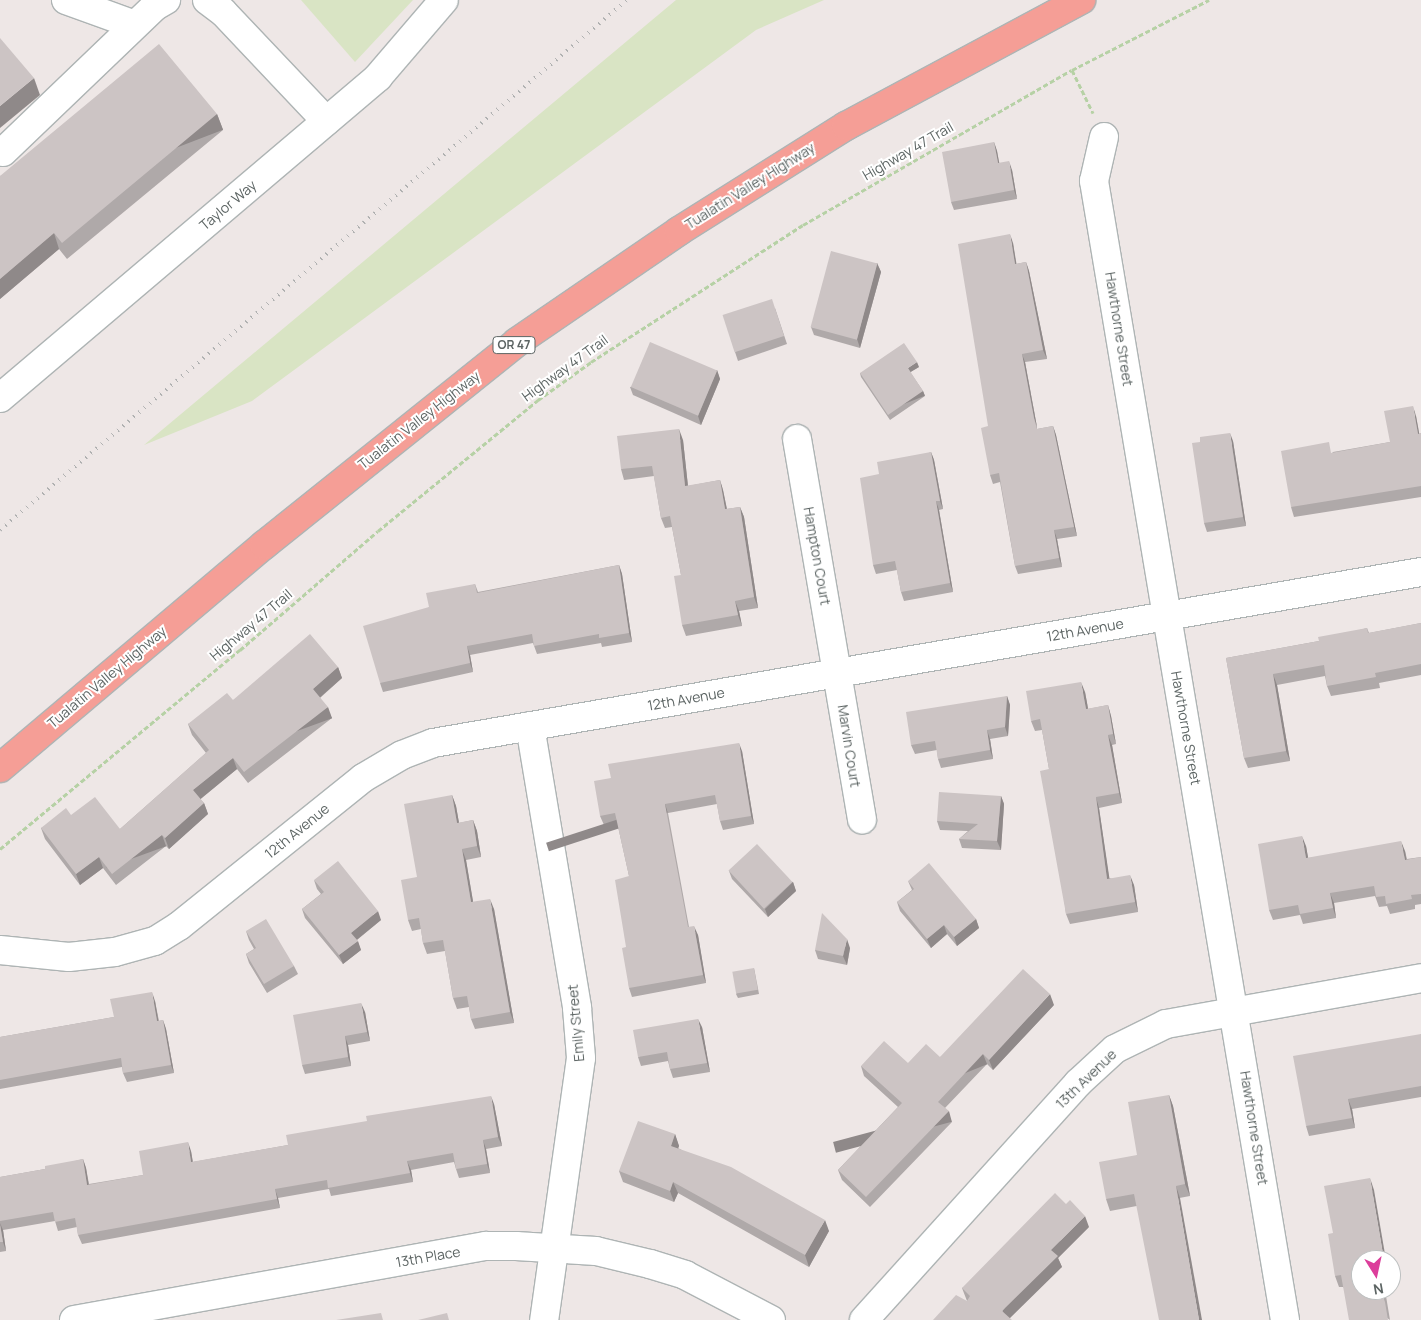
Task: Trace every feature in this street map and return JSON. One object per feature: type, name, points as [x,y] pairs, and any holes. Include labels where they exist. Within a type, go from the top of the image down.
[{"type":"highway","name":"Tualatin Valley Highway","points":[[0,768],[309,508],[525,337],[679,231],[846,126],[969,58],[1081,0]]},
{"type":"street","points":[[66,0],[135,24]]},
{"type":"street","points":[[3,152],[135,24],[166,0]]},
{"type":"street","points":[[207,0],[224,12],[326,122]]},
{"type":"street","name":"Taylor Way","points":[[0,398],[378,77],[444,0]]},
{"type":"street","name":"Hawthorne Street","points":[[1104,137],[1094,181],[1235,1010],[1285,1320]]},
{"type":"street","name":"Hampton Court","points":[[797,439],[837,673]]},
{"type":"street","name":"12th Avenue","points":[[6,951],[69,956],[115,952],[155,940],[179,926],[364,778],[402,755],[433,743],[1421,572]]},
{"type":"street","name":"Marvin Court","points":[[837,673],[862,819]]},
{"type":"street","name":"Emily Street","points":[[530,726],[578,1008],[580,1058],[544,1320]]},
{"type":"street","name":"13th Avenue","points":[[864,1320],[1078,1083],[1115,1049],[1166,1024],[1235,1010],[1421,978]]},
{"type":"street","name":"13th Place","points":[[74,1320],[486,1246],[554,1247],[596,1251],[685,1275],[771,1320]]},
{"type":"path","name":"Highway 47 Trail","points":[[0,849],[538,400],[665,313],[803,225],[1072,70],[1209,0]]},
{"type":"path","points":[[1072,70],[1104,137]]},
{"type":"green space","points":[[301,0],[413,0],[355,62]]},
{"type":"green space","points":[[676,0],[824,0],[756,30],[252,401],[144,445]]},
{"type":"building","points":[[0,38],[34,78],[0,106]]},
{"type":"building","points":[[159,44],[217,114],[62,243],[54,233],[0,279],[0,176]]},
{"type":"building","points":[[994,142],[998,163],[1009,161],[1014,190],[951,202],[942,152]]},
{"type":"building","points":[[1010,234],[1015,264],[1026,262],[1043,350],[1022,354],[1034,418],[1037,429],[1053,426],[1074,527],[1054,530],[1059,558],[1015,566],[999,473],[990,475],[981,428],[988,426],[958,244]]},
{"type":"building","points":[[831,251],[877,263],[857,340],[811,327]]},
{"type":"building","points":[[772,299],[784,336],[735,352],[723,315]]},
{"type":"building","points":[[650,342],[717,371],[698,416],[631,387]]},
{"type":"building","points":[[904,343],[917,362],[908,368],[923,391],[888,415],[860,373]]},
{"type":"building","points":[[1413,406],[1418,434],[1421,433],[1421,486],[1291,507],[1281,451],[1329,442],[1331,453],[1390,442],[1384,411]]},
{"type":"building","points":[[679,429],[685,486],[720,480],[725,509],[740,507],[754,597],[735,601],[738,615],[682,625],[674,576],[681,575],[670,516],[661,518],[652,466],[621,469],[617,436]]},
{"type":"building","points":[[1230,433],[1243,517],[1204,523],[1192,443],[1200,442],[1200,437]]},
{"type":"building","points":[[931,452],[940,501],[936,501],[950,583],[901,592],[895,561],[873,565],[860,478],[879,474],[877,462]]},
{"type":"building","points":[[619,565],[629,633],[599,638],[599,634],[534,646],[532,634],[467,646],[470,663],[380,683],[363,626],[429,607],[426,593],[475,584],[477,593]]},
{"type":"building","points":[[1421,623],[1421,664],[1375,673],[1376,677],[1327,686],[1324,665],[1273,674],[1286,751],[1244,758],[1226,658],[1319,641],[1318,637],[1367,628],[1368,633]]},
{"type":"building","points":[[310,634],[338,667],[313,689],[328,707],[244,772],[233,758],[193,790],[204,803],[165,838],[162,835],[112,874],[99,857],[76,874],[41,828],[66,808],[71,815],[95,797],[120,829],[209,750],[188,724],[227,693],[233,700]]},
{"type":"building","points":[[1081,682],[1086,709],[1108,705],[1113,734],[1108,735],[1119,793],[1096,797],[1107,879],[1130,875],[1135,902],[1066,914],[1040,771],[1049,769],[1040,719],[1031,721],[1026,691]]},
{"type":"building","points":[[1007,696],[1005,727],[987,730],[990,750],[938,759],[935,741],[911,745],[906,712]]},
{"type":"building","points":[[739,743],[751,816],[720,821],[715,795],[665,804],[688,927],[694,926],[703,975],[629,988],[622,948],[626,947],[615,880],[629,876],[615,813],[600,816],[594,781],[611,778],[608,764]]},
{"type":"building","points":[[939,792],[1001,796],[997,841],[959,839],[978,824],[937,821]]},
{"type":"building","points":[[452,795],[457,823],[473,820],[477,846],[462,849],[471,902],[490,899],[510,1012],[471,1019],[467,996],[453,998],[443,940],[423,943],[419,918],[408,920],[401,880],[417,877],[404,804]]},
{"type":"building","points":[[1302,836],[1306,858],[1401,841],[1405,860],[1421,857],[1421,894],[1411,895],[1412,899],[1386,904],[1385,896],[1376,897],[1374,886],[1330,893],[1333,908],[1300,914],[1298,905],[1269,910],[1258,844]]},
{"type":"building","points":[[757,844],[792,882],[764,909],[728,871]]},
{"type":"building","points":[[338,861],[378,911],[351,933],[358,941],[339,955],[302,909],[324,892],[314,880]]},
{"type":"building","points":[[929,863],[976,919],[954,937],[944,925],[927,939],[897,902],[914,889],[908,881]]},
{"type":"building","points":[[822,913],[847,939],[843,956],[815,950]]},
{"type":"building","points":[[266,919],[294,966],[264,984],[246,954],[256,948],[246,931]]},
{"type":"building","points":[[754,968],[758,990],[736,993],[732,972]]},
{"type":"building","points":[[1023,969],[1050,994],[989,1060],[983,1054],[938,1102],[949,1111],[866,1197],[838,1170],[902,1103],[861,1066],[884,1041],[908,1063],[926,1044],[940,1057]]},
{"type":"building","points":[[152,992],[157,1021],[163,1020],[171,1065],[123,1073],[121,1058],[0,1080],[0,1037],[114,1017],[110,999]]},
{"type":"building","points":[[361,1003],[367,1032],[345,1036],[348,1057],[302,1065],[293,1015]]},
{"type":"building","points":[[698,1019],[707,1063],[670,1069],[667,1052],[638,1057],[633,1030]]},
{"type":"building","points":[[1421,1034],[1421,1086],[1348,1099],[1352,1118],[1306,1126],[1293,1056]]},
{"type":"building","points":[[1169,1095],[1185,1184],[1176,1186],[1199,1320],[1159,1320],[1134,1194],[1106,1199],[1099,1162],[1137,1155],[1128,1102]]},
{"type":"building","points":[[491,1096],[498,1137],[483,1140],[487,1164],[456,1169],[453,1153],[407,1161],[410,1173],[328,1188],[327,1180],[275,1189],[277,1199],[78,1235],[75,1218],[55,1222],[53,1212],[0,1221],[0,1177],[45,1169],[45,1166],[83,1159],[87,1185],[143,1175],[139,1151],[188,1142],[191,1162],[288,1145],[286,1135],[367,1121],[366,1116]]},
{"type":"building","points":[[638,1121],[675,1134],[671,1146],[731,1167],[825,1220],[805,1255],[673,1182],[670,1191],[619,1171]]},
{"type":"building","points":[[1370,1178],[1382,1250],[1351,1250],[1351,1300],[1385,1300],[1388,1320],[1349,1320],[1341,1275],[1335,1276],[1328,1234],[1333,1233],[1324,1186]]},
{"type":"building","points":[[1055,1193],[1066,1204],[1070,1200],[1085,1216],[1051,1250],[1058,1256],[1002,1311],[1012,1320],[933,1320],[956,1295],[967,1301],[970,1296],[962,1288]]},
{"type":"building","points":[[0,1225],[3,1242],[0,1242]]},
{"type":"building","points":[[381,1313],[383,1320],[336,1320]]},
{"type":"building","points":[[447,1313],[449,1320],[418,1320]]},
{"type":"railway","points":[[0,530],[627,0]]}]
